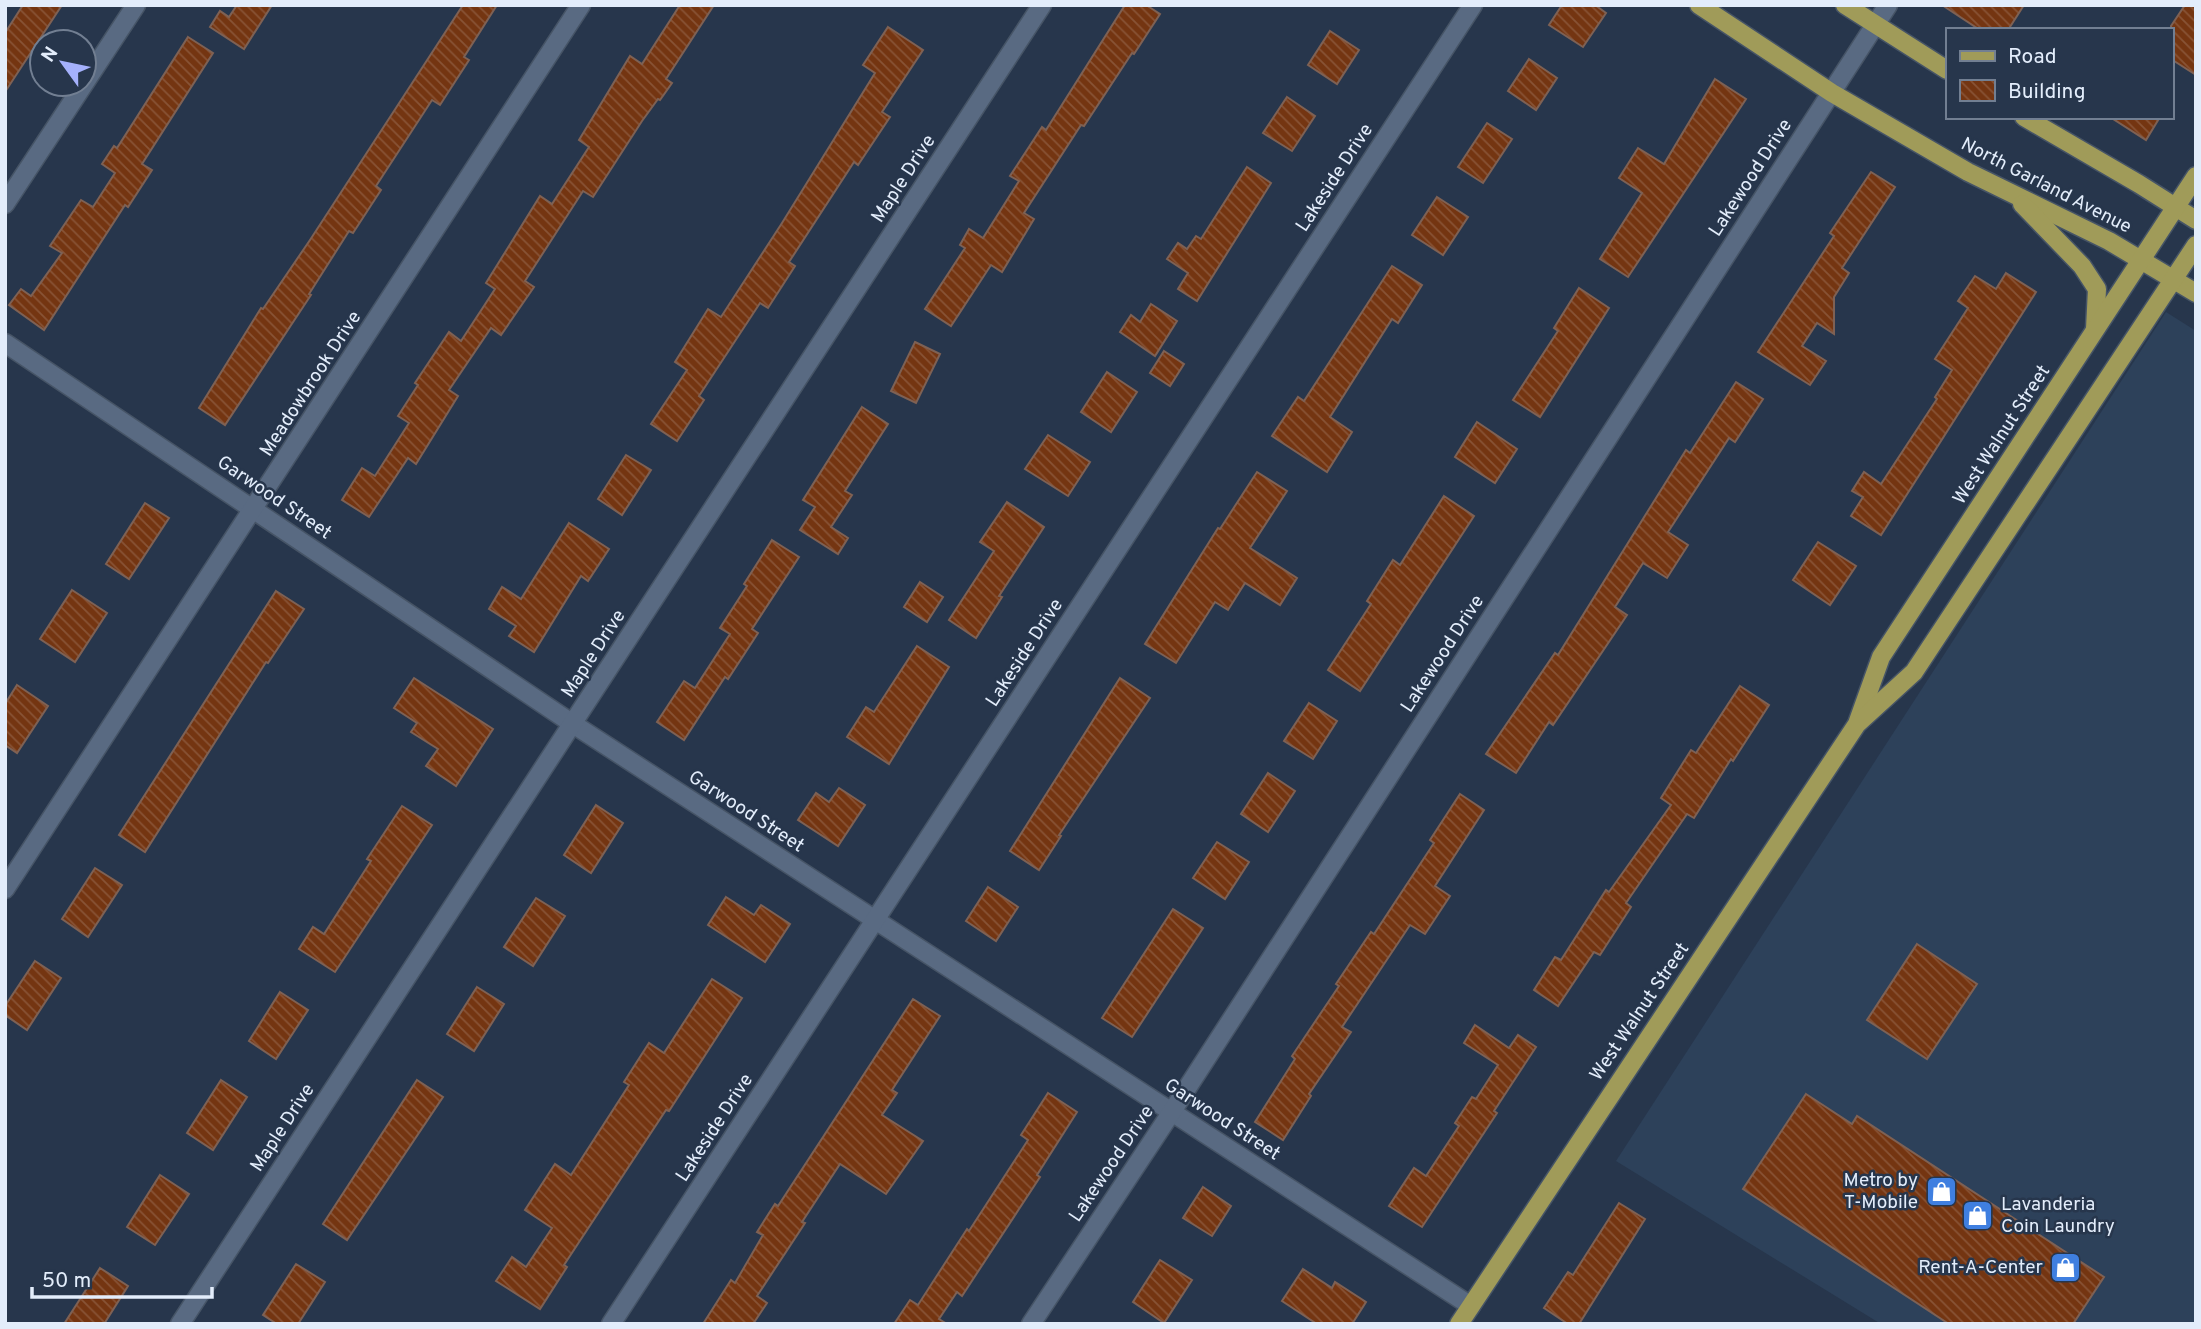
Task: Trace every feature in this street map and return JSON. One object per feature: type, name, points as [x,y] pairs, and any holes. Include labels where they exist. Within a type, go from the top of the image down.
[{"type":"main road","name":"North Garland Avenue","points":[[1699,5],[1832,93],[1968,172],[2109,241],[2196,293]]},
{"type":"main road","points":[[1845,5],[1946,69]]},
{"type":"main road","points":[[2027,119],[2196,220]]},
{"type":"main road","name":"West Walnut Street","points":[[1459,1324],[1857,724],[1881,657],[2196,176]]},
{"type":"main road","points":[[2013,194],[2082,266],[2097,289],[2095,332]]},
{"type":"main road","name":"West Walnut Street","points":[[1857,724],[1914,672],[2196,245]]},
{"type":"street","points":[[5,204],[136,5]]},
{"type":"street","name":"Meadowbrook Drive","points":[[5,889],[581,5]]},
{"type":"street","name":"Maple Drive","points":[[180,1324],[1042,5]]},
{"type":"street","name":"Lakeside Drive","points":[[611,1324],[1473,5]]},
{"type":"street","name":"Lakewood Drive","points":[[1031,1324],[1888,5]]},
{"type":"street","name":"Garwood Street","points":[[5,343],[573,724],[1471,1306]]},
{"type":"shaded area","points":[[2166,312],[2196,331],[2196,1324],[1881,1324],[1616,1161]]},
{"type":"building","points":[[23,5],[62,5],[47,28],[28,28],[28,57],[5,92],[5,33]]},
{"type":"building","points":[[237,5],[272,5],[244,49],[210,27],[220,11],[229,17]]},
{"type":"building","points":[[463,5],[497,5],[464,57],[469,60],[440,105],[432,100],[376,186],[381,190],[353,233],[349,231],[309,294],[311,295],[225,425],[199,408],[261,308],[263,309],[310,240]]},
{"type":"building","points":[[680,5],[714,5],[666,79],[672,83],[642,121],[593,197],[583,191],[525,281],[534,287],[501,335],[491,328],[449,390],[458,396],[416,464],[408,458],[369,517],[342,500],[362,468],[375,476],[409,423],[398,416],[418,385],[415,383],[449,332],[461,341],[495,289],[486,283],[540,196],[552,204],[589,147],[579,140],[630,56],[642,64]]},
{"type":"building","points":[[1125,5],[1146,5],[1160,14],[1084,126],[1081,125],[1024,213],[1034,219],[1002,272],[991,265],[951,326],[925,309],[965,248],[960,245],[969,229],[983,238],[1019,181],[1010,176],[1042,127],[1046,130]]},
{"type":"building","points":[[1562,5],[1595,5],[1606,13],[1583,47],[1549,25]]},
{"type":"building","points":[[1942,5],[2024,5],[2009,28],[1977,28]]},
{"type":"building","points":[[2185,5],[2196,5],[2196,75],[2173,60],[2171,26]]},
{"type":"building","points":[[888,27],[923,50],[882,112],[890,117],[858,165],[854,162],[789,262],[795,266],[768,308],[760,303],[699,396],[704,400],[677,441],[651,424],[687,370],[675,362],[708,309],[721,317],[782,223],[875,73],[863,65]]},
{"type":"building","points":[[1330,31],[1359,50],[1337,84],[1308,65]]},
{"type":"building","points":[[188,37],[213,53],[142,164],[152,170],[128,207],[125,205],[44,330],[9,305],[21,289],[31,296],[62,253],[50,246],[81,200],[93,207],[115,173],[102,164],[114,146],[117,148]]},
{"type":"building","points":[[1529,59],[1557,78],[1536,110],[1508,91]]},
{"type":"building","points":[[1715,79],[1746,99],[1628,277],[1600,259],[1642,193],[1619,178],[1638,148],[1664,164]]},
{"type":"building","points":[[1287,97],[1315,116],[1292,151],[1263,133]]},
{"type":"building","points":[[2113,119],[2159,119],[2146,140]]},
{"type":"building","points":[[1487,123],[1512,139],[1483,183],[1458,167]]},
{"type":"building","points":[[1247,167],[1271,183],[1197,301],[1178,289],[1188,273],[1167,259],[1178,243],[1187,249],[1196,236],[1201,239]]},
{"type":"building","points":[[1871,172],[1895,187],[1842,268],[1849,273],[1834,297],[1834,334],[1817,323],[1802,346],[1826,361],[1810,385],[1758,352],[1834,236],[1830,233]]},
{"type":"building","points":[[1437,197],[1468,217],[1443,255],[1412,235]]},
{"type":"building","points":[[1392,266],[1422,285],[1398,323],[1392,319],[1330,417],[1352,432],[1327,472],[1272,436],[1298,397],[1304,401]]},
{"type":"building","points":[[2006,273],[2036,292],[1881,535],[1851,516],[1863,497],[1852,491],[1864,472],[1881,484],[1937,399],[1935,397],[1952,370],[1935,359],[1968,308],[1958,301],[1975,276],[1996,289]]},
{"type":"building","points":[[1579,288],[1609,308],[1540,417],[1513,400],[1558,331],[1554,328]]},
{"type":"building","points":[[1151,304],[1177,321],[1155,356],[1120,332],[1131,315],[1140,322]]},
{"type":"building","points":[[915,342],[940,354],[916,403],[891,391]]},
{"type":"building","points":[[1164,351],[1184,364],[1170,386],[1150,373]]},
{"type":"building","points":[[1107,372],[1137,392],[1111,432],[1081,412]]},
{"type":"building","points":[[1736,382],[1763,399],[1735,442],[1729,438],[1668,532],[1688,545],[1667,578],[1643,563],[1615,607],[1627,615],[1553,725],[1549,722],[1516,773],[1486,754],[1555,653],[1558,655],[1686,450],[1690,453]]},
{"type":"building","points":[[862,407],[888,424],[845,491],[852,495],[831,527],[848,538],[838,554],[800,530],[815,507],[803,500]]},
{"type":"building","points":[[1477,422],[1517,449],[1495,483],[1455,457]]},
{"type":"building","points":[[1048,435],[1090,462],[1068,496],[1025,469]]},
{"type":"building","points":[[626,455],[651,470],[622,515],[598,499]]},
{"type":"building","points":[[1257,472],[1287,491],[1250,548],[1297,578],[1280,605],[1245,583],[1228,610],[1215,602],[1176,663],[1145,644],[1218,528],[1220,529]]},
{"type":"building","points":[[1444,496],[1474,516],[1360,691],[1328,670],[1371,604],[1367,601],[1393,560],[1400,565]]},
{"type":"building","points":[[1007,502],[1044,527],[999,596],[1002,597],[976,638],[949,620],[994,551],[980,542]]},
{"type":"building","points":[[145,503],[169,518],[129,579],[106,564]]},
{"type":"building","points":[[569,523],[609,549],[588,581],[581,576],[534,652],[509,636],[516,626],[489,609],[502,587],[521,599]]},
{"type":"building","points":[[772,540],[799,557],[752,629],[758,633],[728,679],[725,677],[684,740],[657,722],[684,681],[695,688],[730,634],[720,628]]},
{"type":"building","points":[[1818,542],[1856,566],[1830,605],[1793,580]]},
{"type":"building","points":[[920,582],[943,597],[927,622],[904,607]]},
{"type":"building","points":[[72,590],[107,613],[75,662],[40,639]]},
{"type":"building","points":[[276,591],[304,609],[268,663],[266,662],[145,852],[119,835]]},
{"type":"building","points":[[917,646],[949,667],[889,764],[847,737],[866,707],[874,712]]},
{"type":"building","points":[[414,678],[493,729],[456,786],[426,766],[438,749],[411,732],[417,723],[394,708]]},
{"type":"building","points":[[1120,678],[1150,698],[1059,835],[1061,836],[1039,870],[1010,851]]},
{"type":"building","points":[[17,685],[48,706],[17,753],[5,745],[5,704]]},
{"type":"building","points":[[1740,686],[1769,705],[1694,818],[1687,814],[1626,903],[1631,907],[1600,955],[1594,952],[1558,1006],[1534,990],[1555,957],[1561,960],[1606,890],[1609,892],[1671,805],[1661,798],[1691,750],[1696,753]]},
{"type":"building","points":[[1309,703],[1337,721],[1313,759],[1284,741]]},
{"type":"building","points":[[1268,773],[1295,791],[1268,832],[1241,814]]},
{"type":"building","points":[[839,788],[865,805],[838,846],[798,820],[816,793],[829,802]]},
{"type":"building","points":[[1460,794],[1484,810],[1435,886],[1450,896],[1425,934],[1410,925],[1342,1027],[1351,1032],[1309,1094],[1311,1096],[1283,1140],[1255,1122],[1295,1059],[1292,1056],[1339,986],[1336,984],[1371,932],[1374,934],[1434,843],[1430,840]]},
{"type":"building","points":[[596,805],[623,823],[591,873],[564,855]]},
{"type":"building","points":[[402,806],[432,825],[335,972],[299,949],[313,927],[324,934],[371,861],[367,859]]},
{"type":"building","points":[[1217,842],[1249,862],[1225,899],[1193,878]]},
{"type":"building","points":[[95,868],[122,885],[88,937],[62,919]]},
{"type":"building","points":[[988,887],[1018,907],[996,941],[966,921]]},
{"type":"building","points":[[726,897],[754,915],[761,905],[790,924],[765,962],[708,925]]},
{"type":"building","points":[[536,898],[565,916],[533,966],[504,947]]},
{"type":"building","points":[[1173,909],[1203,928],[1132,1037],[1102,1018]]},
{"type":"building","points":[[1917,944],[1977,984],[1927,1059],[1867,1020]]},
{"type":"building","points":[[35,961],[61,978],[27,1030],[5,1015],[5,1006]]},
{"type":"building","points":[[712,979],[742,998],[564,1265],[567,1267],[540,1309],[496,1281],[512,1257],[526,1267],[552,1228],[525,1210],[555,1164],[571,1175],[629,1085],[624,1082],[649,1043],[664,1053]]},
{"type":"building","points":[[477,987],[504,1004],[474,1051],[447,1034]]},
{"type":"building","points":[[280,992],[308,1010],[276,1059],[249,1041]]},
{"type":"building","points":[[913,999],[940,1016],[892,1090],[897,1093],[882,1115],[923,1141],[886,1194],[840,1164],[757,1296],[767,1303],[753,1324],[703,1324],[731,1280],[735,1283],[763,1235],[757,1232],[775,1204],[778,1206]]},
{"type":"building","points":[[1475,1025],[1509,1048],[1518,1035],[1536,1047],[1494,1111],[1497,1113],[1422,1227],[1389,1206],[1414,1168],[1426,1176],[1459,1126],[1455,1123],[1472,1097],[1476,1099],[1498,1065],[1464,1043]]},
{"type":"building","points":[[221,1080],[247,1097],[213,1150],[187,1133]]},
{"type":"building","points":[[417,1080],[443,1097],[347,1240],[323,1224]]},
{"type":"building","points":[[1048,1093],[1077,1112],[1037,1175],[1040,1177],[962,1296],[957,1292],[939,1319],[947,1324],[894,1324],[910,1300],[918,1305],[967,1229],[969,1231],[1028,1140],[1021,1135]]},
{"type":"building","points":[[1806,1094],[1852,1124],[1857,1116],[2104,1277],[2073,1324],[1949,1324],[1743,1189]]},
{"type":"building","points":[[160,1175],[189,1194],[155,1245],[127,1227]]},
{"type":"building","points":[[1203,1187],[1231,1206],[1212,1236],[1183,1218]]},
{"type":"building","points":[[1619,1203],[1645,1219],[1579,1324],[1568,1324],[1544,1308],[1568,1272],[1573,1275]]},
{"type":"building","points":[[1160,1260],[1192,1280],[1164,1323],[1133,1302]]},
{"type":"building","points":[[296,1264],[325,1282],[298,1324],[277,1324],[263,1315]]},
{"type":"building","points":[[100,1268],[128,1286],[104,1324],[64,1324]]},
{"type":"building","points":[[1303,1269],[1332,1288],[1335,1282],[1366,1302],[1352,1324],[1317,1324],[1282,1301]]},
{"type":"place","name":"Metro by T-Mobile","points":[[1941,1192]]},
{"type":"place","name":"Lavanderia Coin Laundry","points":[[1978,1216]]},
{"type":"place","name":"Rent-A-Center","points":[[2066,1268]]}]
